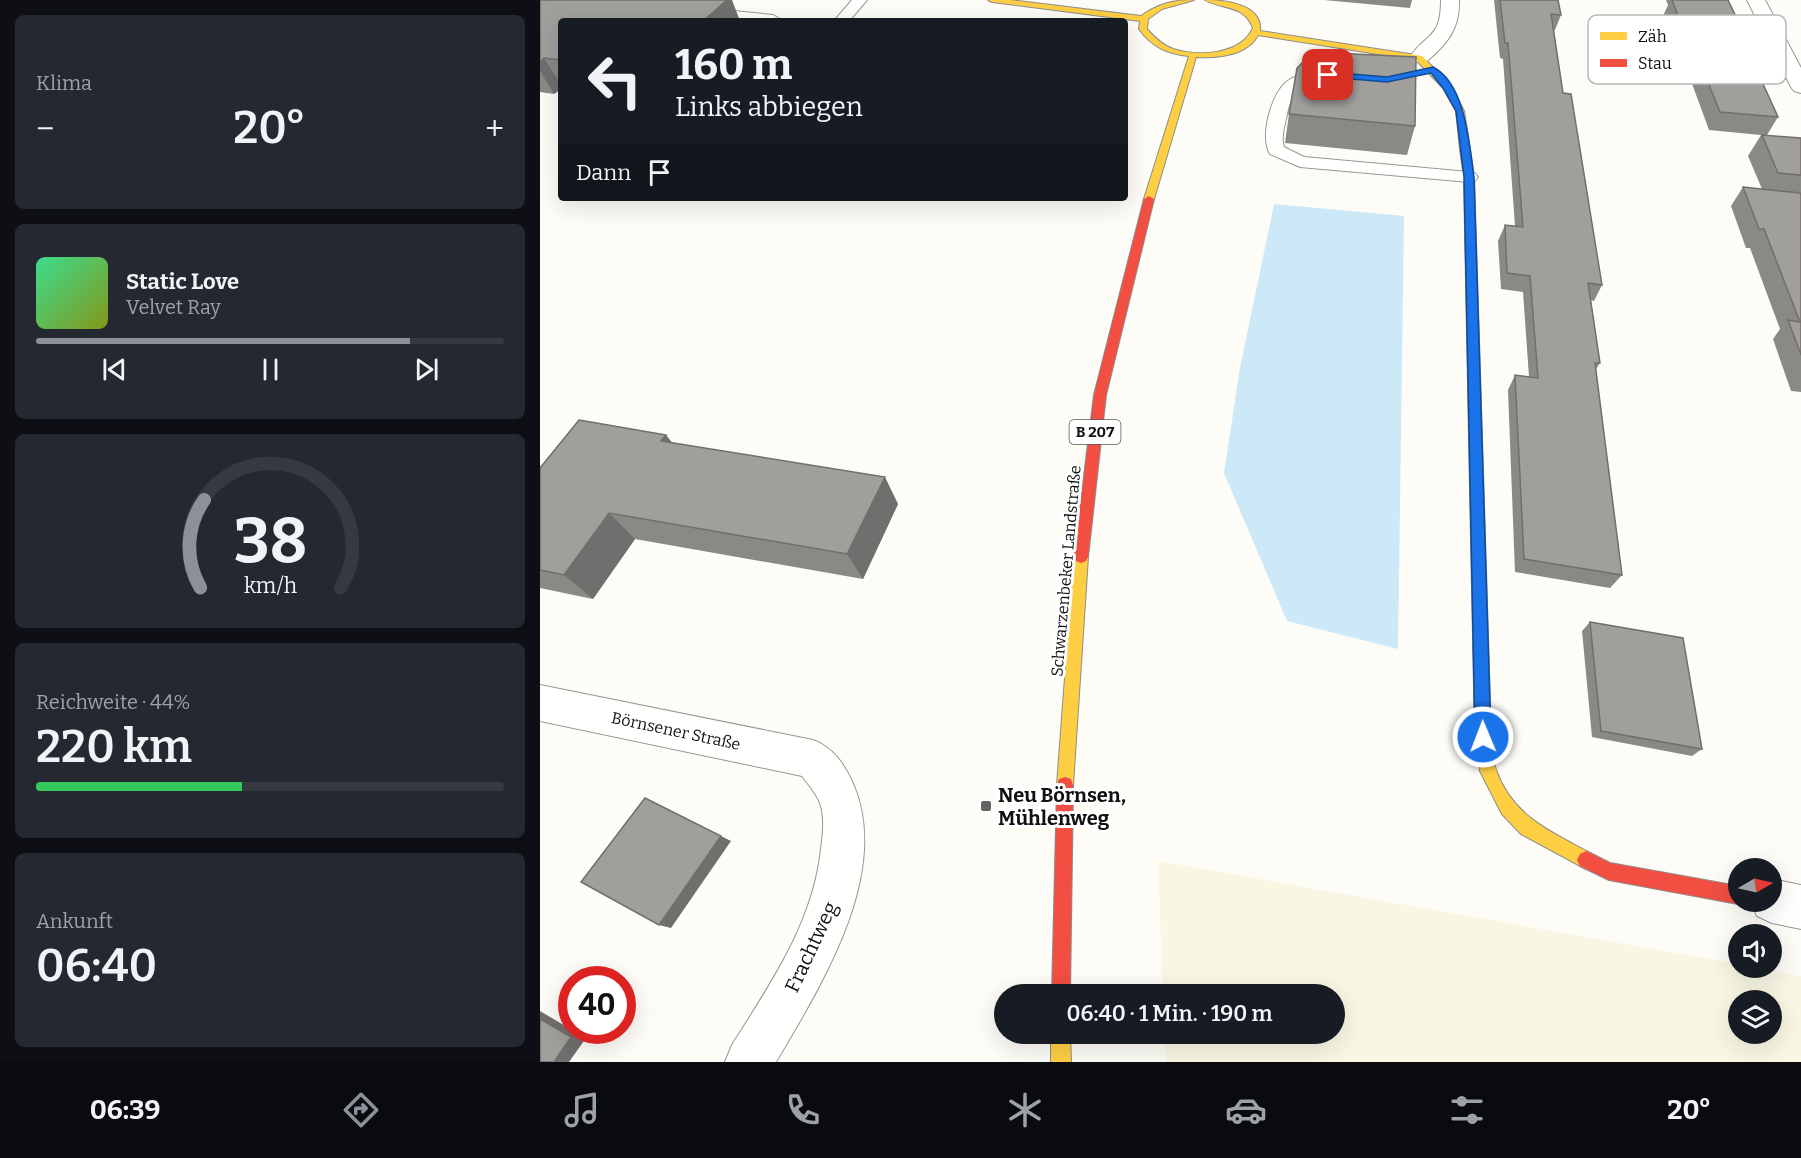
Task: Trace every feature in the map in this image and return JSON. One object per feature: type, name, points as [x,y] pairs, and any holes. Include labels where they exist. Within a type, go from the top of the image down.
[{"type":"main road","points":[[992,0],[1144,19]]},
{"type":"main road","points":[[1190,0],[1161,6],[1144,19],[1142,28],[1146,38],[1173,52],[1193,55],[1227,52],[1252,41],[1258,33],[1258,24],[1252,15],[1241,8],[1209,0]]},
{"type":"main road","points":[[1258,33],[1420,67],[1447,87],[1460,111],[1469,177],[1483,737],[1488,771],[1508,808],[1527,828],[1560,848],[1609,871],[1728,893]]},
{"type":"main road","name":"Schwarzenbeker Landstraße","points":[[1061,984],[1063,820],[1082,544],[1100,395],[1157,169],[1193,55]]},
{"type":"main road","points":[[1061,1044],[1061,1062]]},
{"type":"street","points":[[1420,67],[1439,42],[1451,19],[1450,0]]},
{"type":"street","points":[[1756,0],[1764,15]]},
{"type":"street","points":[[1786,58],[1801,87]]},
{"type":"street","name":"Börnsener Straße","points":[[540,703],[813,759]]},
{"type":"street","name":"Frachtweg","points":[[749,1062],[806,967],[832,906],[842,855],[843,812],[831,781],[813,759]]},
{"type":"street","points":[[1782,904],[1801,907]]},
{"type":"lane","points":[[718,0],[697,13],[760,18]]},
{"type":"lane","points":[[844,18],[860,0]]},
{"type":"lane","points":[[1340,76],[1315,76],[1295,83],[1283,94],[1273,140],[1276,150],[1300,162],[1469,177]]},
{"type":"shaded area","points":[[1158,861],[1728,962],[1728,978],[1782,978],[1782,973],[1801,976],[1801,1062],[1166,1062],[1165,1044],[1345,1044],[1345,984],[1163,984]]},
{"type":"water","points":[[1274,204],[1404,216],[1398,649],[1287,621],[1224,473],[1240,368]]},
{"type":"building","points":[[540,0],[727,0],[706,18],[558,18],[558,60],[544,58],[540,62]]},
{"type":"building","points":[[1500,0],[1558,0],[1561,15],[1551,14],[1563,93],[1571,94],[1602,285],[1588,283],[1600,363],[1595,363],[1622,575],[1524,559],[1515,375],[1538,378],[1530,276],[1507,273],[1505,225],[1523,227],[1508,43],[1505,43]]},
{"type":"building","points":[[1672,0],[1728,0],[1735,15],[1678,15]]},
{"type":"building","points":[[1333,53],[1416,57],[1415,126],[1289,114],[1297,68],[1305,60],[1323,62],[1324,55]]},
{"type":"building","points":[[1709,84],[1763,84],[1778,117],[1720,112]]},
{"type":"building","points":[[1762,135],[1801,138],[1801,175],[1778,173]]},
{"type":"building","points":[[1743,187],[1800,193],[1801,195],[1801,355],[1788,320],[1800,322],[1764,229],[1759,229]]},
{"type":"building","points":[[579,420],[666,435],[661,441],[885,477],[847,554],[609,513],[564,575],[540,570],[540,468]]},
{"type":"building","points":[[1590,622],[1683,638],[1702,749],[1601,731]]},
{"type":"building","points":[[645,798],[721,836],[659,925],[581,882]]},
{"type":"building","points":[[540,1019],[558,1029],[558,1044],[566,1044],[554,1062],[540,1062]]},
{"type":"traffic: slow","points":[[992,0],[1144,19]]},
{"type":"traffic: slow","points":[[1190,0],[1159,7],[1144,18],[1143,29],[1151,39],[1165,48],[1191,54],[1205,55],[1233,51],[1244,46],[1253,38],[1257,28],[1250,15],[1238,7],[1209,0]]},
{"type":"traffic: slow","points":[[1258,33],[1419,58],[1447,87],[1460,111],[1465,149]]},
{"type":"traffic: slow","points":[[1149,199],[1193,55]]},
{"type":"traffic: slow","points":[[1478,538],[1483,737],[1488,771],[1508,808],[1527,828],[1586,860]]},
{"type":"traffic: slow","points":[[1065,785],[1081,557]]},
{"type":"traffic: slow","points":[[1061,1044],[1061,1062]]},
{"type":"traffic: jam","points":[[1465,149],[1469,177],[1478,538]]},
{"type":"traffic: jam","points":[[1081,557],[1100,395],[1149,199]]},
{"type":"traffic: jam","points":[[1061,984],[1065,785]]},
{"type":"traffic: jam","points":[[1586,860],[1609,871],[1728,893]]},
{"type":"place","name":"Neu Börnsen, Mühlenweg","points":[[986,806]]},
{"type":"route","points":[[1328,75],[1387,79],[1433,70],[1447,87],[1460,111],[1469,177],[1483,737]]}]
